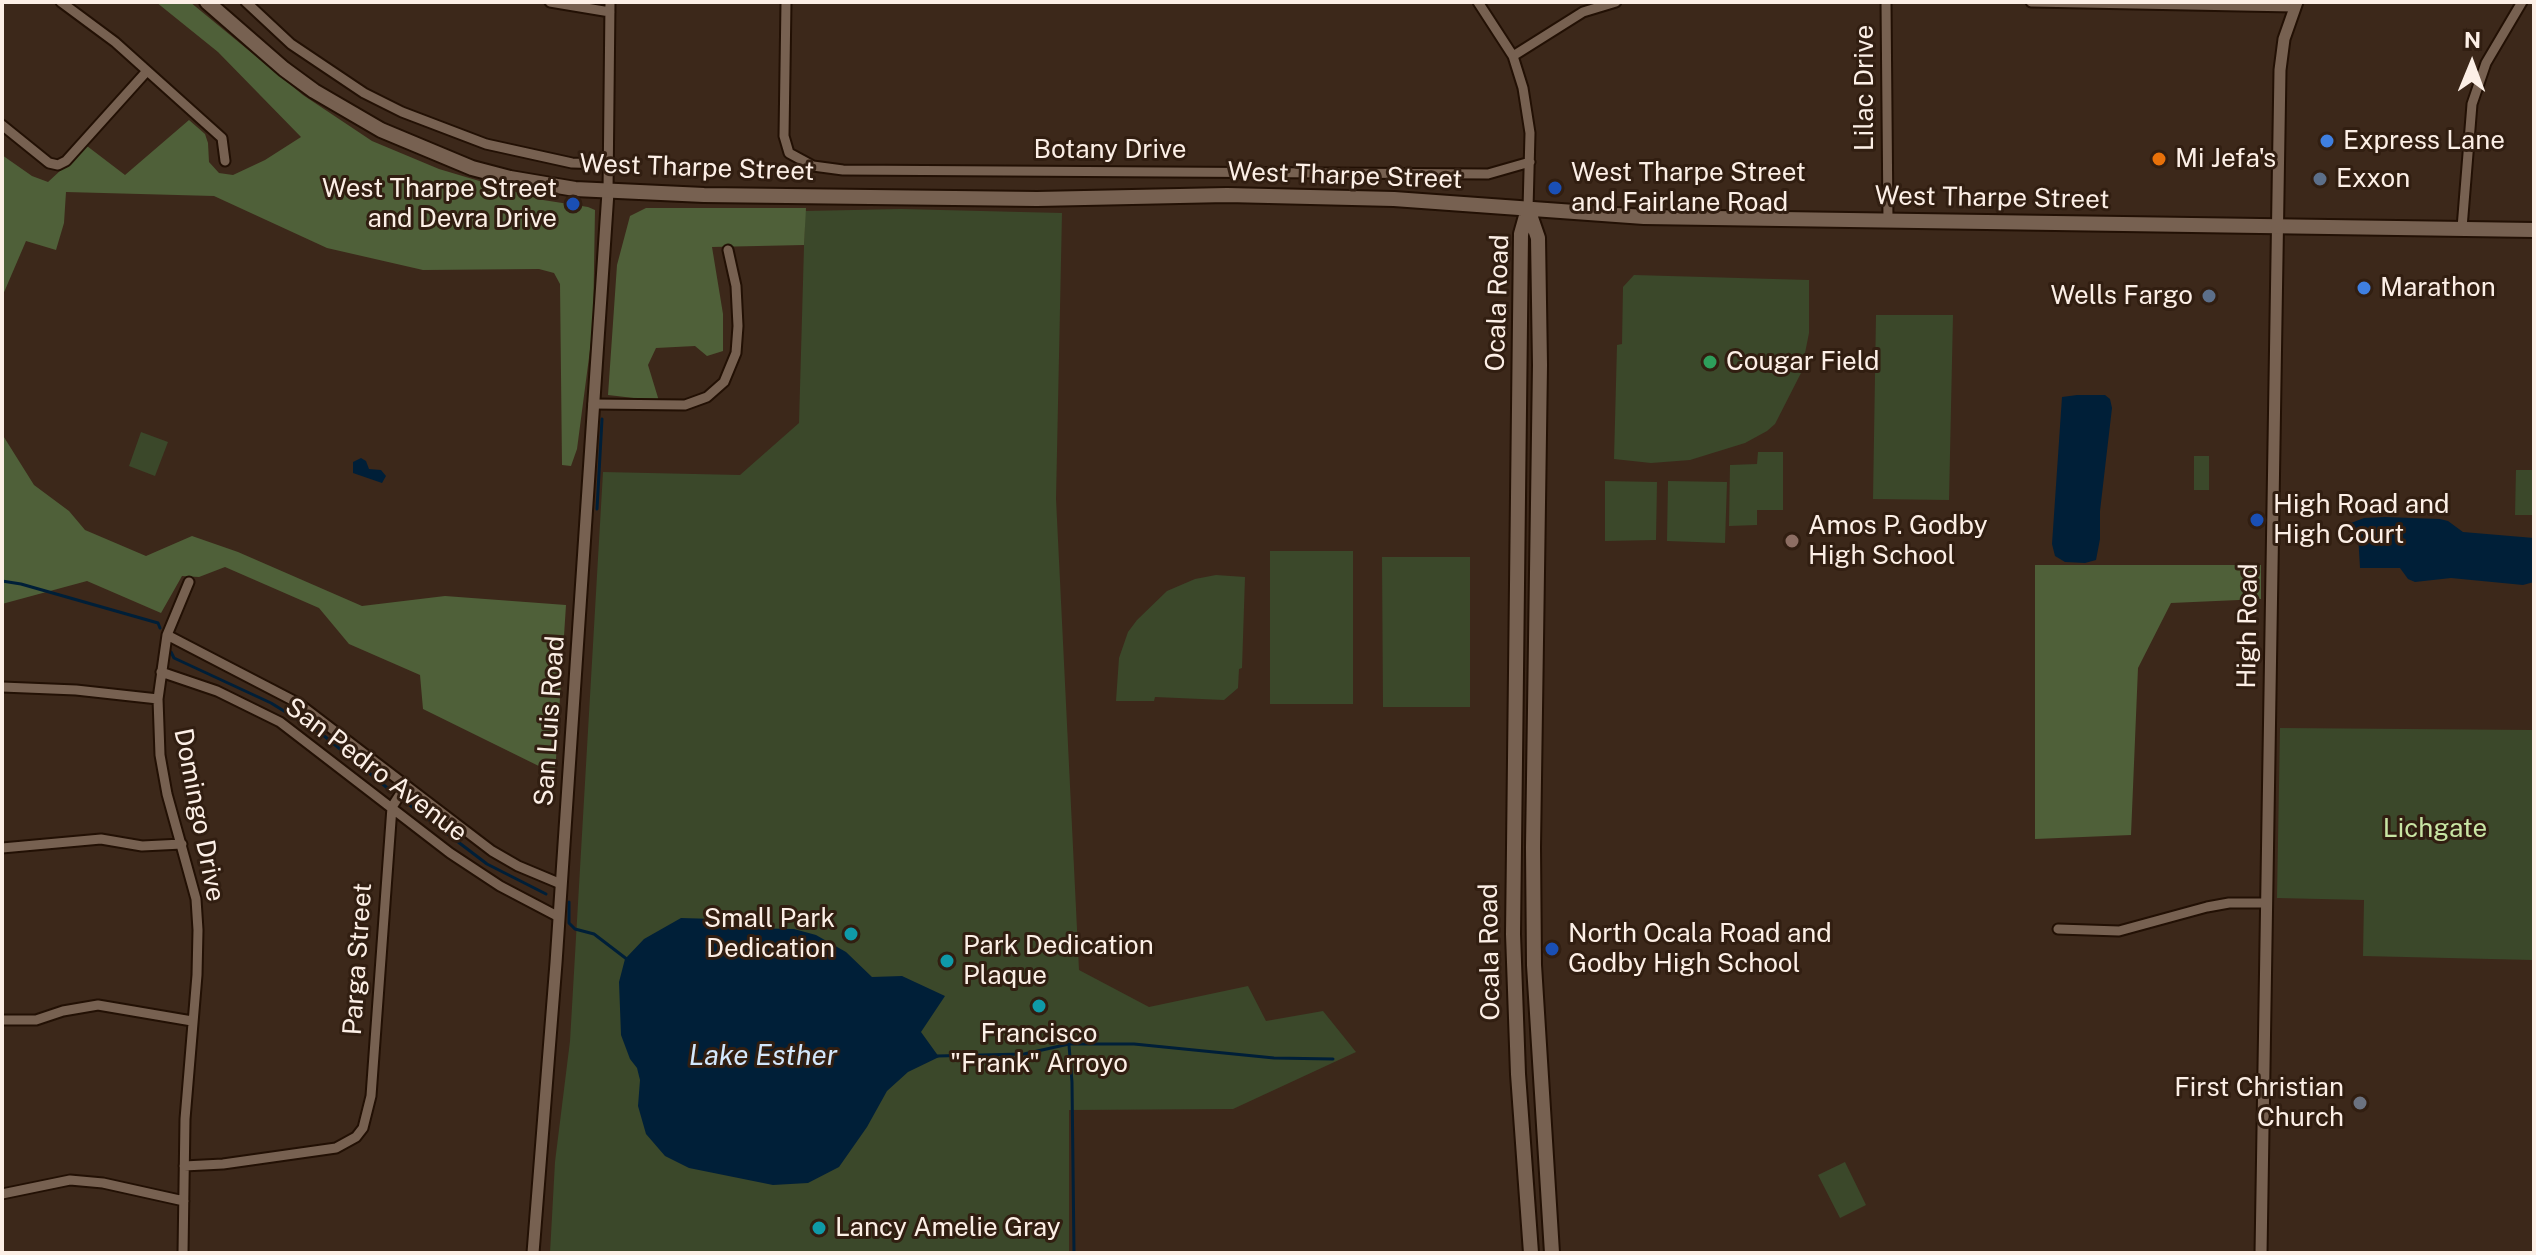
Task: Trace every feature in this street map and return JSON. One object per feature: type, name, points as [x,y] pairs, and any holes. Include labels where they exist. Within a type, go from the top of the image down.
[{"type":"main road","name":"West Tharpe Street","points":[[207,2],[294,76],[381,130],[472,168],[558,187],[608,192],[1037,199],[1242,195],[1394,199],[1644,217],[2534,230]]},
{"type":"main road","name":"Ocala Road","points":[[1528,209],[1521,234],[1512,847],[1515,1006],[1531,1253]]},
{"type":"main road","name":"Ocala Road","points":[[1528,209],[1538,238],[1539,445],[1533,847],[1537,1016],[1552,1253]]},
{"type":"main road","points":[[1518,444],[1539,445]]},
{"type":"main road","points":[[1513,819],[1534,819]]},
{"type":"main road","points":[[1512,847],[1533,847]]},
{"type":"main road","points":[[1515,1006],[1537,1016]]},
{"type":"main road","points":[[1524,1150],[1544,1148]]},
{"type":"main road","points":[[1525,1170],[1546,1168]]},
{"type":"street","points":[[61,2],[115,42],[222,138],[225,161]]},
{"type":"street","points":[[246,2],[291,44],[364,93],[402,112],[499,148],[572,163],[608,164]]},
{"type":"street","points":[[550,2],[610,7],[608,192]]},
{"type":"street","name":"Botany Drive","points":[[786,2],[784,136],[789,153],[807,164],[843,170],[1488,174],[1530,162]]},
{"type":"street","points":[[1478,2],[1513,56],[1526,105],[1530,162],[1528,209]]},
{"type":"street","points":[[1513,56],[1583,12],[1616,2]]},
{"type":"street","name":"Lilac Drive","points":[[1886,2],[1888,221]]},
{"type":"street","points":[[2031,2],[2296,5]]},
{"type":"street","points":[[2462,228],[2472,104],[2486,63],[2522,2]]},
{"type":"street","name":"High Road","points":[[2261,1253],[2280,70],[2284,39],[2296,5]]},
{"type":"street","points":[[2,125],[53,165],[66,161],[147,71]]},
{"type":"street","name":"San Luis Road","points":[[533,1253],[608,192]]},
{"type":"street","points":[[593,404],[685,405],[707,397],[724,382],[736,353],[738,326],[736,286],[728,250]]},
{"type":"street","name":"Domingo Drive","points":[[183,1253],[184,1166],[198,930],[196,899],[167,794],[160,755],[158,699],[167,635],[189,582]]},
{"type":"street","name":"San Pedro Avenue","points":[[167,635],[298,703],[492,851],[561,884]]},
{"type":"street","name":"San Pedro Avenue","points":[[161,672],[217,691],[280,722],[476,871],[559,917]]},
{"type":"street","points":[[2,687],[76,690],[158,699]]},
{"type":"street","name":"Parga Street","points":[[184,1166],[223,1164],[336,1148],[356,1137],[363,1128],[371,1096],[392,807],[406,785]]},
{"type":"street","points":[[2,848],[101,839],[142,846],[182,844]]},
{"type":"street","points":[[2058,929],[2119,931],[2207,907],[2229,903],[2266,903]]},
{"type":"street","points":[[2,1020],[36,1020],[98,1005],[192,1021]]},
{"type":"street","points":[[2,1194],[70,1180],[103,1183],[184,1201]]},
{"type":"green space","points":[[156,2],[190,2],[303,95],[372,141],[439,169],[543,200],[595,210],[593,327],[577,449],[571,466],[562,465],[560,284],[554,273],[539,269],[423,270],[327,248],[214,196],[66,192],[64,223],[56,250],[26,241],[2,297],[2,155],[32,176],[48,182],[87,146],[125,175],[189,120],[205,134],[209,162],[219,173],[233,175],[265,160],[301,137],[218,52]]},
{"type":"green space","points":[[646,208],[806,208],[804,245],[712,247],[723,314],[723,351],[707,356],[695,346],[656,348],[648,365],[659,401],[608,395],[617,265],[630,216]]},
{"type":"green space","points":[[901,209],[1062,213],[1056,499],[1079,970],[1149,1007],[1248,986],[1266,1021],[1323,1011],[1356,1052],[1233,1109],[1069,1110],[1069,1253],[550,1253],[555,1162],[570,1041],[603,472],[740,475],[799,423],[805,211]]},
{"type":"green space","name":"Cougar Field","points":[[1634,275],[1809,280],[1809,333],[1801,373],[1775,424],[1745,443],[1690,460],[1651,463],[1614,459],[1617,345],[1622,344],[1623,287]]},
{"type":"green space","points":[[1876,315],[1953,315],[1949,500],[1873,499]]},
{"type":"green space","points":[[141,432],[168,442],[155,476],[129,466]]},
{"type":"green space","points":[[2,434],[34,485],[69,511],[85,530],[146,556],[192,536],[238,552],[362,606],[445,596],[566,605],[555,774],[423,709],[420,675],[349,644],[319,608],[225,567],[199,577],[182,576],[161,613],[87,581],[2,604]]},
{"type":"green space","points":[[1758,452],[1783,452],[1783,510],[1757,510],[1757,525],[1729,526],[1730,465],[1757,464]]},
{"type":"green space","points":[[2194,456],[2209,456],[2209,490],[2194,490]]},
{"type":"green space","points":[[2516,470],[2534,470],[2534,515],[2515,515]]},
{"type":"green space","points":[[1605,481],[1657,482],[1656,540],[1605,541]]},
{"type":"green space","points":[[1668,481],[1727,482],[1725,543],[1667,541]]},
{"type":"green space","points":[[1270,551],[1353,551],[1353,704],[1270,704]]},
{"type":"green space","points":[[1382,557],[1470,557],[1470,707],[1383,707]]},
{"type":"green space","points":[[2035,565],[2261,565],[2261,599],[2171,603],[2138,668],[2131,835],[2035,839]]},
{"type":"green space","points":[[1216,575],[1245,577],[1242,668],[1239,669],[1238,688],[1224,700],[1155,697],[1154,701],[1116,701],[1119,658],[1128,632],[1137,620],[1167,591],[1195,579]]},
{"type":"green space","name":"Lichgate","points":[[2280,728],[2534,730],[2533,960],[2363,956],[2364,900],[2277,898]]},
{"type":"green space","points":[[1845,1162],[1866,1205],[1840,1218],[1818,1175]]},
{"type":"water","points":[[2105,395],[2110,399],[2112,408],[2100,511],[2100,539],[2096,560],[2085,563],[2065,562],[2055,556],[2052,544],[2062,397]]},
{"type":"water","points":[[361,458],[369,469],[381,470],[386,476],[382,483],[353,473],[353,462]]},
{"type":"water","points":[[2364,518],[2440,519],[2463,532],[2534,538],[2534,582],[2523,585],[2451,578],[2415,582],[2408,579],[2400,568],[2360,568],[2358,534],[2351,528],[2351,523]]},
{"type":"water","name":"Lake Esther","points":[[681,918],[715,919],[743,928],[794,929],[816,935],[846,952],[872,977],[902,976],[945,996],[921,1032],[939,1057],[908,1072],[887,1091],[839,1167],[808,1183],[773,1185],[689,1168],[665,1156],[646,1134],[638,1106],[640,1080],[637,1068],[621,1035],[619,982],[625,959],[644,939]]},
{"type":"waterway","points":[[597,509],[602,419]]},
{"type":"waterway","points":[[2,581],[158,623],[160,628]]},
{"type":"waterway","points":[[171,652],[174,658],[271,703],[323,735],[391,791]]},
{"type":"waterway","points":[[403,800],[487,864],[546,894]]},
{"type":"waterway","points":[[569,902],[569,923],[575,929],[594,934],[628,960]]},
{"type":"waterway","points":[[937,1056],[1024,1054],[1069,1044],[1134,1044],[1274,1058],[1333,1059]]},
{"type":"waterway","points":[[1069,1045],[1074,1253]]},
{"type":"place","name":"Express Lane","points":[[2327,141]]},
{"type":"place","name":"Mi Jefa's","points":[[2159,159]]},
{"type":"place","name":"Exxon","points":[[2320,179]]},
{"type":"place","name":"West Tharpe Street and Fairlane Road","points":[[1555,188]]},
{"type":"place","name":"West Tharpe Street and Devra Drive","points":[[573,204]]},
{"type":"place","name":"Marathon","points":[[2364,288]]},
{"type":"place","name":"Wells Fargo","points":[[2209,296]]},
{"type":"place","name":"Cougar Field","points":[[1710,362]]},
{"type":"place","name":"High Road and High Court","points":[[2257,520]]},
{"type":"place","name":"Amos P. Godby High School","points":[[1792,541]]},
{"type":"place","name":"Small Park Dedication","points":[[851,934]]},
{"type":"place","name":"North Ocala Road and Godby High School","points":[[1552,949]]},
{"type":"place","name":"Park Dedication Plaque","points":[[947,961]]},
{"type":"place","name":"Francisco \"Frank\" Arroyo","points":[[1039,1006]]},
{"type":"place","name":"First Christian Church","points":[[2360,1103]]},
{"type":"place","name":"Lancy Amelie Gray","points":[[819,1228]]}]
